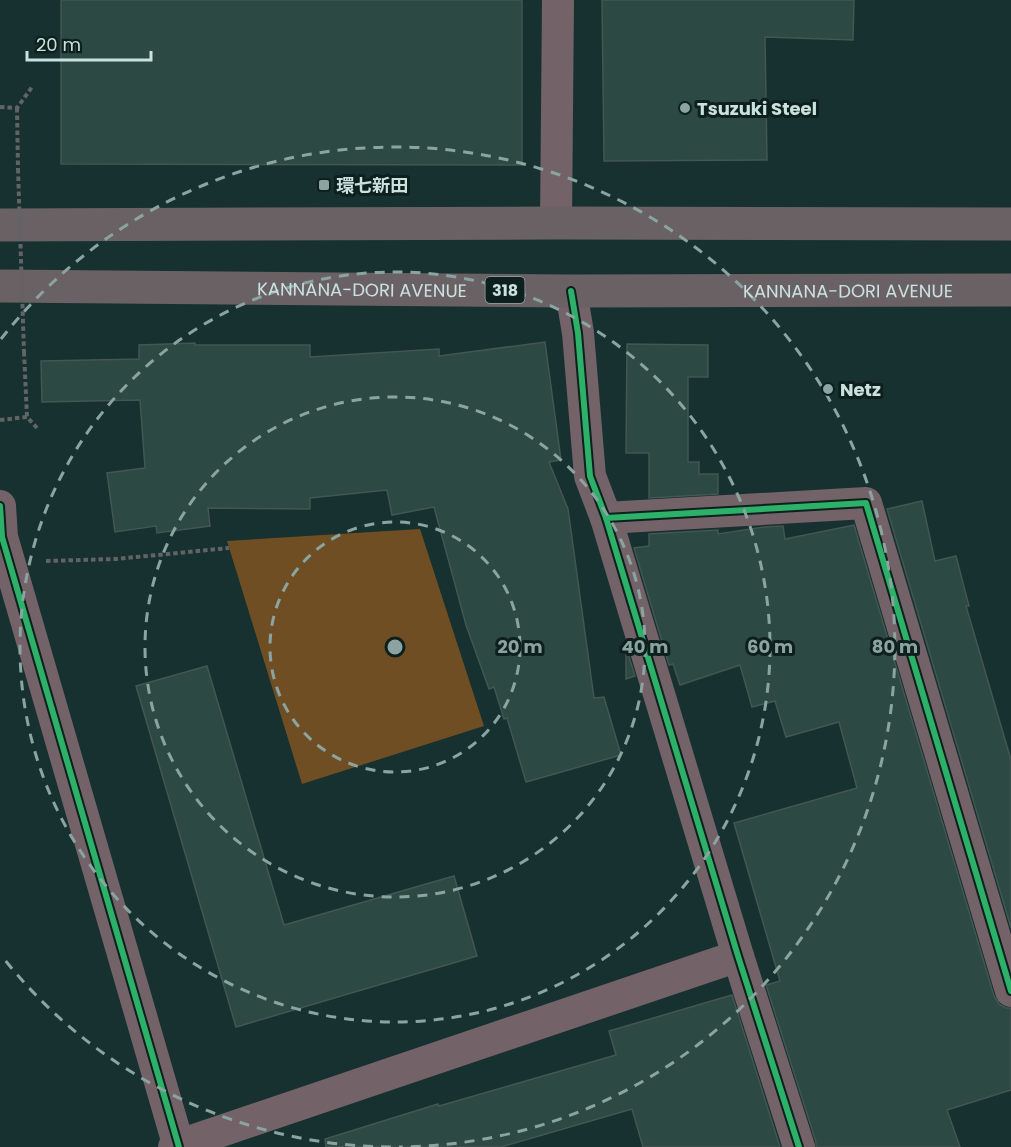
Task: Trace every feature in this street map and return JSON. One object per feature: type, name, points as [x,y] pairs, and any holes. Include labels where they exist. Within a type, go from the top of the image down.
[{"type":"main road","points":[[0,225],[1011,224]]},
{"type":"main road","name":"KANNANA-DORI AVENUE","points":[[0,286],[571,291],[1011,290]]},
{"type":"street","points":[[556,223],[558,0]]},
{"type":"street","points":[[571,291],[578,333],[590,476],[606,518],[738,956],[799,1147]]},
{"type":"street","points":[[606,518],[866,503],[1011,991]]},
{"type":"street","points":[[1,527],[177,1147],[738,956]]},
{"type":"path","points":[[32,87],[17,108],[27,417],[37,428]]},
{"type":"path","points":[[0,106],[17,108]]},
{"type":"path","points":[[0,420],[27,417]]},
{"type":"path","points":[[40,561],[116,559],[229,548]]},
{"type":"shaded area","points":[[420,529],[484,726],[302,784],[227,541]]},
{"type":"building","points":[[61,0],[522,0],[522,165],[61,164]]},
{"type":"building","points":[[602,0],[854,0],[853,40],[765,37],[767,160],[604,161]]},
{"type":"building","points":[[545,342],[561,460],[549,462],[568,509],[594,698],[604,697],[621,755],[526,782],[507,718],[504,719],[494,687],[489,689],[466,625],[434,507],[392,515],[387,490],[310,498],[310,509],[208,508],[210,526],[157,533],[156,526],[115,532],[107,473],[145,468],[140,400],[42,402],[41,361],[139,359],[139,345],[195,343],[195,345],[310,345],[310,357],[439,349],[439,356]]},
{"type":"building","points":[[627,344],[708,345],[708,377],[688,377],[688,462],[699,462],[699,474],[718,474],[718,494],[649,498],[649,453],[626,453]]},
{"type":"building","points":[[922,501],[935,561],[956,556],[969,606],[966,606],[1011,760],[1011,928],[887,509]]},
{"type":"building","points":[[854,525],[994,996],[999,1004],[1011,1008],[1011,1090],[947,1110],[960,1147],[816,1147],[766,985],[780,981],[734,823],[857,788],[839,722],[786,737],[775,701],[752,707],[740,665],[680,685],[673,664],[669,665],[634,548],[649,546],[649,534],[718,530],[718,534],[783,526],[785,539]]},
{"type":"building","points":[[626,647],[635,676],[626,679]]},
{"type":"building","points":[[207,666],[284,925],[454,876],[477,956],[236,1027],[136,686]]},
{"type":"building","points":[[732,995],[780,1147],[643,1147],[632,1109],[501,1147],[326,1147],[325,1139],[438,1104],[439,1106],[616,1055],[609,1031]]},
{"type":"cycle path","points":[[571,291],[578,333],[590,476],[606,518],[738,956],[799,1147]]},
{"type":"cycle path","points":[[606,518],[866,503],[1011,991]]},
{"type":"cycle path","points":[[0,506],[2,537],[179,1147]]},
{"type":"place","name":"Tsuzuki Steel","points":[[685,108]]},
{"type":"place","name":"環七新田","points":[[324,185]]},
{"type":"place","name":"Netz","points":[[828,389]]}]
